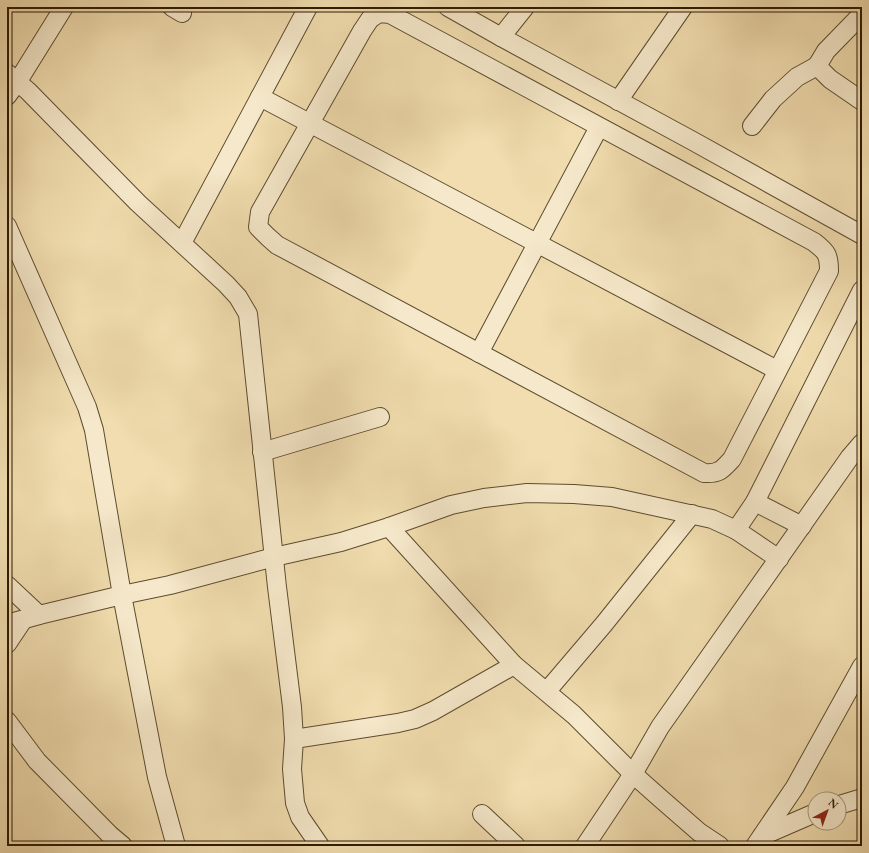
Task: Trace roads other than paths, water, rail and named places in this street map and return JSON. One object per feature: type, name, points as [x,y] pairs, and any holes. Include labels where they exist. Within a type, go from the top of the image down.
[{"type":"street","points":[[7,96],[12,77],[64,7]]},
{"type":"street","points":[[182,242],[308,7]]},
{"type":"street","points":[[501,37],[525,7]]},
{"type":"street","points":[[618,101],[683,7]]},
{"type":"street","points":[[451,8],[501,37],[862,235]]},
{"type":"street","points":[[379,13],[390,14],[814,242],[825,250],[829,259],[829,271],[732,459],[716,474],[704,473],[277,245],[258,227],[260,212],[310,123],[370,19],[379,13]]},
{"type":"street","points":[[752,126],[772,99],[797,77],[817,66],[826,51],[862,14]]},
{"type":"street","points":[[817,66],[830,78],[862,101]]},
{"type":"street","points":[[12,77],[138,203],[182,242],[238,297],[248,314],[277,587],[292,707],[294,739],[292,769],[296,803],[300,817],[320,846]]},
{"type":"street","points":[[260,97],[777,370]]},
{"type":"street","points":[[479,353],[599,127]]},
{"type":"street","points":[[7,226],[87,407],[94,430],[122,595],[157,777],[176,846]]},
{"type":"street","points":[[736,530],[755,502],[862,290]]},
{"type":"street","points":[[262,452],[380,416]]},
{"type":"street","points":[[585,846],[633,774],[660,727],[850,457],[862,443]]},
{"type":"street","points":[[7,644],[23,620],[122,595],[170,585],[274,557],[341,542],[451,505],[484,498],[527,494],[574,494],[612,497],[712,519],[736,530],[779,559]]},
{"type":"street","points":[[755,502],[802,526]]},
{"type":"street","points":[[547,691],[604,624],[692,514]]},
{"type":"street","points":[[388,527],[514,665],[547,691],[588,728],[633,774],[695,828],[720,846]]},
{"type":"street","points":[[7,585],[23,620]]},
{"type":"street","points":[[294,739],[415,719],[433,711],[514,665]]},
{"type":"street","points":[[758,841],[796,786],[862,666]]},
{"type":"street","points":[[7,721],[37,761],[110,835],[123,846]]},
{"type":"street","points":[[847,803],[862,798]]},
{"type":"street","points":[[482,814],[516,846]]},
{"type":"street","points":[[758,841],[807,817]]}]
